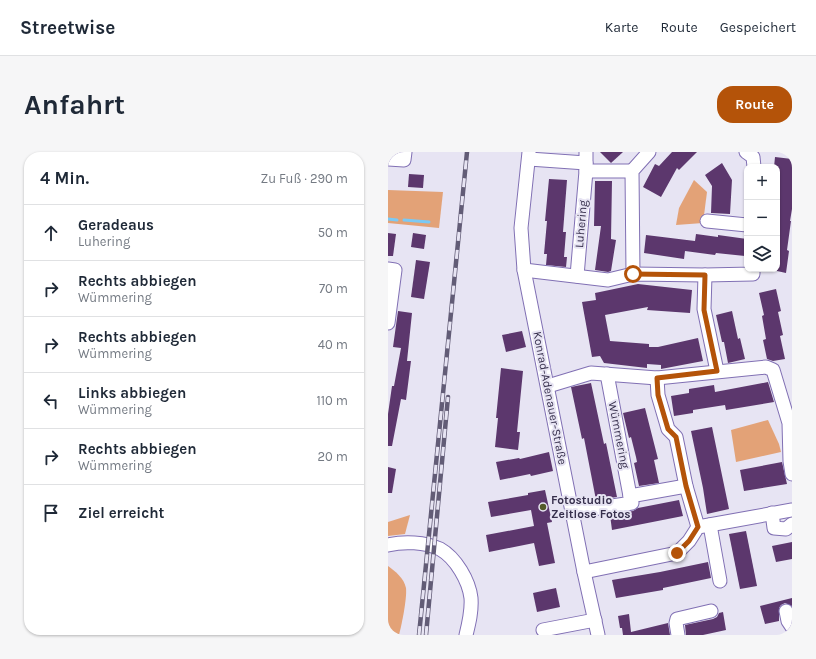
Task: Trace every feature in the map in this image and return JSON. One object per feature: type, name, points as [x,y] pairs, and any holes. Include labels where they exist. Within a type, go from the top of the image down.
[{"type":"street","points":[[388,159],[404,160],[405,152]]},
{"type":"street","points":[[633,274],[632,171],[649,152]]},
{"type":"street","points":[[746,152],[753,157],[754,164]]},
{"type":"street","name":"Konrad-Adenauer-Straße","points":[[586,162],[529,155],[521,228],[524,270],[584,572],[598,635]]},
{"type":"street","points":[[586,162],[632,171]]},
{"type":"street","name":"Luhering","points":[[577,276],[586,162]]},
{"type":"street","points":[[707,222],[744,225]]},
{"type":"street","points":[[388,269],[395,270],[388,323]]},
{"type":"street","points":[[524,270],[608,280],[633,274],[705,275],[753,274],[753,272]]},
{"type":"street","points":[[705,275],[704,310],[717,371]]},
{"type":"street","points":[[548,386],[591,373],[657,378],[766,367],[773,370],[789,423],[790,461],[792,474]]},
{"type":"street","name":"Wümmering","points":[[607,374],[630,496]]},
{"type":"street","points":[[657,378],[658,395],[668,429],[676,437],[686,486],[704,526],[720,581]]},
{"type":"street","points":[[573,512],[632,503],[630,496],[686,486]]},
{"type":"street","points":[[584,572],[677,553],[704,526],[792,510]]},
{"type":"street","points":[[772,513],[774,528],[786,529],[792,524]]},
{"type":"street","points":[[388,544],[402,542],[430,546],[441,550],[455,563],[463,575],[471,598],[470,620],[466,635]]},
{"type":"street","points":[[786,611],[788,621],[792,627]]},
{"type":"street","points":[[678,635],[677,619],[711,612]]},
{"type":"street","points":[[543,630],[595,620]]},
{"type":"shaded area","points":[[694,180],[707,192],[703,223],[676,225],[679,208]]},
{"type":"shaded area","points":[[388,190],[443,192],[439,228],[388,223]]},
{"type":"shaded area","points":[[768,420],[781,452],[736,462],[731,430]]},
{"type":"shaded area","points":[[410,515],[405,534],[388,536],[388,522]]},
{"type":"shaded area","points":[[388,566],[401,578],[406,588],[405,605],[399,635],[388,635]]},
{"type":"building","points":[[600,152],[623,152],[611,163]]},
{"type":"building","points":[[672,152],[697,152],[679,170],[677,168],[661,197],[643,187],[655,164],[659,166]]},
{"type":"building","points":[[775,157],[792,159],[792,209],[786,273],[780,272],[780,164],[774,164]]},
{"type":"building","points":[[722,163],[732,180],[730,214],[711,213],[712,186],[705,175]]},
{"type":"building","points":[[409,174],[424,175],[423,188],[408,187]]},
{"type":"building","points":[[549,179],[567,180],[563,232],[566,232],[564,257],[567,257],[566,267],[546,265],[547,254],[544,254],[547,221],[545,221]]},
{"type":"building","points":[[595,181],[612,181],[611,239],[616,240],[611,271],[608,272],[595,270],[601,226],[594,226]]},
{"type":"building","points":[[388,233],[396,234],[393,256],[388,256]]},
{"type":"building","points":[[413,233],[426,235],[424,249],[411,247]]},
{"type":"building","points":[[696,234],[744,239],[744,256],[716,253],[715,255],[685,251],[684,259],[644,253],[646,235],[695,241]]},
{"type":"building","points":[[416,260],[430,262],[424,299],[411,297]]},
{"type":"building","points":[[638,284],[692,290],[690,313],[647,310],[648,307],[605,315],[610,341],[649,344],[649,347],[658,347],[698,338],[703,361],[661,369],[661,365],[647,364],[647,368],[604,363],[600,356],[592,357],[582,302],[596,300],[595,293]]},
{"type":"building","points":[[776,289],[781,311],[778,312],[783,335],[780,336],[785,359],[773,361],[767,359],[763,340],[766,339],[762,316],[764,315],[759,293]]},
{"type":"building","points":[[398,311],[412,313],[407,361],[411,361],[406,400],[401,399],[392,446],[388,446],[388,414],[392,386],[394,386],[401,348],[393,347]]},
{"type":"building","points":[[732,311],[738,339],[740,338],[745,359],[728,363],[724,342],[722,342],[716,315]]},
{"type":"building","points":[[522,331],[526,347],[506,352],[502,335]]},
{"type":"building","points":[[501,368],[523,371],[517,432],[520,432],[518,450],[495,447]]},
{"type":"building","points":[[768,382],[774,402],[726,410],[725,405],[693,410],[693,413],[674,416],[671,396],[689,393],[689,389],[714,385],[715,392]]},
{"type":"building","points":[[591,383],[604,444],[606,443],[617,497],[596,500],[584,438],[582,439],[571,387]]},
{"type":"building","points":[[645,408],[658,459],[654,460],[659,483],[639,486],[634,463],[637,462],[636,457],[631,437],[629,438],[623,413]]},
{"type":"building","points":[[712,427],[729,509],[707,514],[691,431]]},
{"type":"building","points":[[549,452],[553,471],[531,476],[530,474],[500,480],[496,462],[520,459]]},
{"type":"building","points":[[782,462],[787,484],[744,491],[740,470]]},
{"type":"building","points":[[388,467],[396,469],[392,493],[388,493]]},
{"type":"building","points":[[545,490],[552,522],[547,523],[555,563],[539,566],[534,543],[489,552],[486,535],[534,526],[531,510],[491,517],[488,502],[528,495],[528,493]]},
{"type":"building","points":[[679,500],[683,516],[612,530],[610,515]]},
{"type":"building","points":[[746,531],[757,586],[740,589],[729,534]]},
{"type":"building","points":[[792,542],[792,559],[776,562],[772,546]]},
{"type":"building","points":[[708,562],[711,578],[663,588],[663,590],[616,598],[612,580]]},
{"type":"building","points":[[556,588],[560,607],[537,612],[533,593]]},
{"type":"building","points":[[792,598],[792,606],[785,603],[779,608],[779,621],[765,624],[760,606]]},
{"type":"building","points":[[723,612],[726,630],[703,635],[686,635],[685,625],[713,619],[717,617],[719,613]]},
{"type":"building","points":[[629,614],[631,632],[668,623],[670,635],[623,635],[618,616]]},
{"type":"waterway","points":[[388,219],[397,220]]},
{"type":"waterway","points":[[404,220],[429,222]]},
{"type":"railway","points":[[419,635],[467,152]]},
{"type":"railway","points":[[426,635],[448,397]]},
{"type":"place","name":"Fotostudio Zeitlose Fotos","points":[[543,507]]},
{"type":"route","points":[[633,274],[705,275],[704,310],[717,371],[657,378],[658,395],[668,429],[676,437],[686,486],[698,527],[689,541],[677,553]]}]
